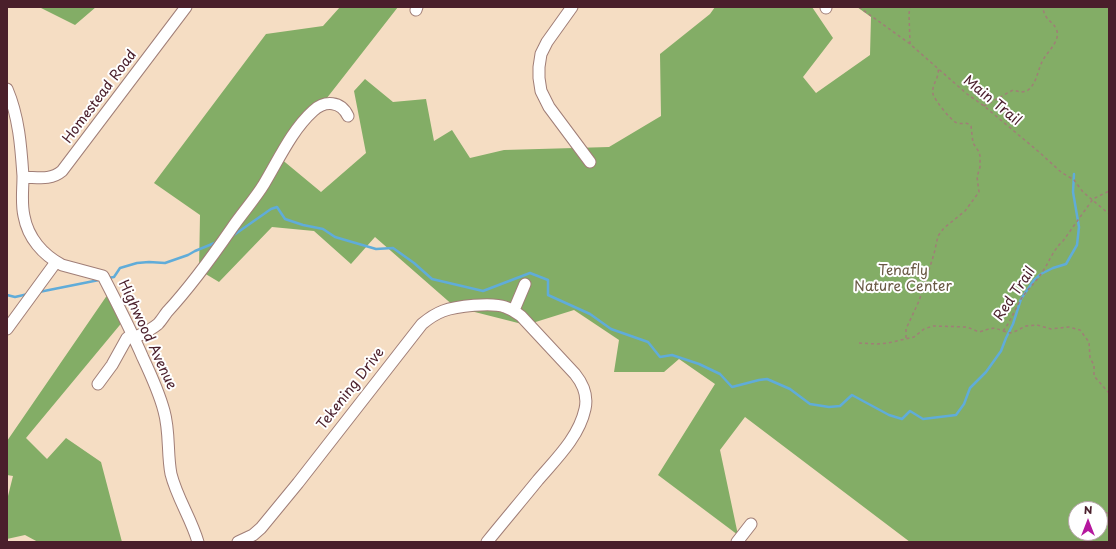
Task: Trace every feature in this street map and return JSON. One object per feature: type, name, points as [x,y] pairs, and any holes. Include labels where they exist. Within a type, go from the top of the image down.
[{"type":"street","name":"Homestead Road","points":[[23,177],[50,178],[62,171],[186,7]]},
{"type":"street","points":[[572,7],[547,42],[541,54],[539,78],[541,91],[549,107],[590,162]]},
{"type":"street","name":"Highwood Avenue","points":[[7,89],[18,122],[23,177],[24,216],[27,227],[39,248],[62,266],[103,276],[133,336],[161,398],[168,432],[171,474],[198,542]]},
{"type":"street","points":[[98,384],[112,365],[127,338],[158,324],[194,280],[258,193],[296,130],[314,110],[327,103],[332,103],[340,105],[346,111],[348,116]]},
{"type":"street","points":[[7,329],[56,262]]},
{"type":"street","points":[[514,310],[525,284]]},
{"type":"street","name":"Tekening Drive","points":[[238,542],[252,535],[261,528],[422,324],[432,316],[444,310],[456,307],[493,304],[514,310],[521,316],[580,382],[586,399],[585,407],[577,430],[568,444],[487,542]]},
{"type":"street","points":[[737,542],[751,524]]},
{"type":"path","name":"Main Trail","points":[[859,7],[910,44],[967,94],[984,106],[1061,172],[1074,180],[1083,192],[1109,214]]},
{"type":"path","points":[[910,7],[910,44]]},
{"type":"path","points":[[984,106],[1014,90],[1020,92],[1027,91],[1035,82],[1041,63],[1053,46],[1057,34],[1056,30],[1045,16],[1043,7]]},
{"type":"path","points":[[906,338],[906,330],[919,301],[934,254],[938,236],[944,228],[965,212],[976,197],[979,189],[978,176],[980,154],[972,143],[971,126],[968,123],[956,123],[951,120],[934,97],[932,91],[939,73],[938,68]]},
{"type":"path","points":[[1093,199],[1109,190]]},
{"type":"path","name":"Red Trail","points":[[859,343],[888,343],[914,337],[924,329],[933,326],[950,328],[967,327],[979,332],[989,328],[996,328],[1003,331],[1009,323],[1021,299],[1041,274],[1047,261],[1057,246],[1063,241],[1093,199]]},
{"type":"path","points":[[1003,331],[1010,333],[1030,325],[1042,326],[1051,330],[1069,327],[1080,330],[1090,342],[1090,358],[1094,365],[1094,376],[1109,393]]},
{"type":"green space","points":[[39,7],[96,7],[75,25]]},
{"type":"green space","name":"Tenafly Nature Center","points":[[340,7],[398,7],[280,158],[321,192],[366,153],[354,91],[365,79],[393,102],[426,99],[434,141],[452,130],[470,158],[504,150],[609,147],[661,116],[660,54],[710,14],[715,7],[812,7],[833,38],[803,77],[816,93],[870,55],[871,17],[857,7],[1109,7],[1109,542],[910,542],[745,417],[720,450],[738,535],[658,475],[715,384],[679,359],[664,372],[614,372],[619,340],[574,310],[526,325],[455,307],[375,237],[351,264],[314,231],[272,227],[219,282],[199,270],[200,215],[154,183],[266,34],[323,26]]},
{"type":"green space","points":[[110,291],[124,320],[26,438],[47,459],[66,438],[101,462],[122,542],[38,542],[25,535],[7,539],[7,500],[13,476],[7,475],[7,441]]},
{"type":"waterway","points":[[231,237],[271,209],[277,207],[285,219],[303,225],[323,229],[335,237],[376,249],[393,248],[414,263],[432,279],[483,291],[530,273],[548,280],[548,295],[590,314],[611,329],[648,342],[660,357],[672,355],[699,364],[720,374],[732,387],[767,379],[790,389],[810,404],[829,407],[840,406],[852,395],[889,415],[902,419],[910,411],[923,419],[956,415],[964,404],[970,388],[986,372],[1001,351],[1013,324],[1021,299],[1034,280],[1041,274],[1066,264],[1077,245],[1079,227],[1073,192],[1074,174]]},
{"type":"waterway","points":[[108,278],[114,277],[120,268],[137,263],[165,263],[217,242]]},
{"type":"waterway","points":[[39,292],[99,280]]},
{"type":"waterway","points":[[7,295],[15,297],[28,294]]}]
